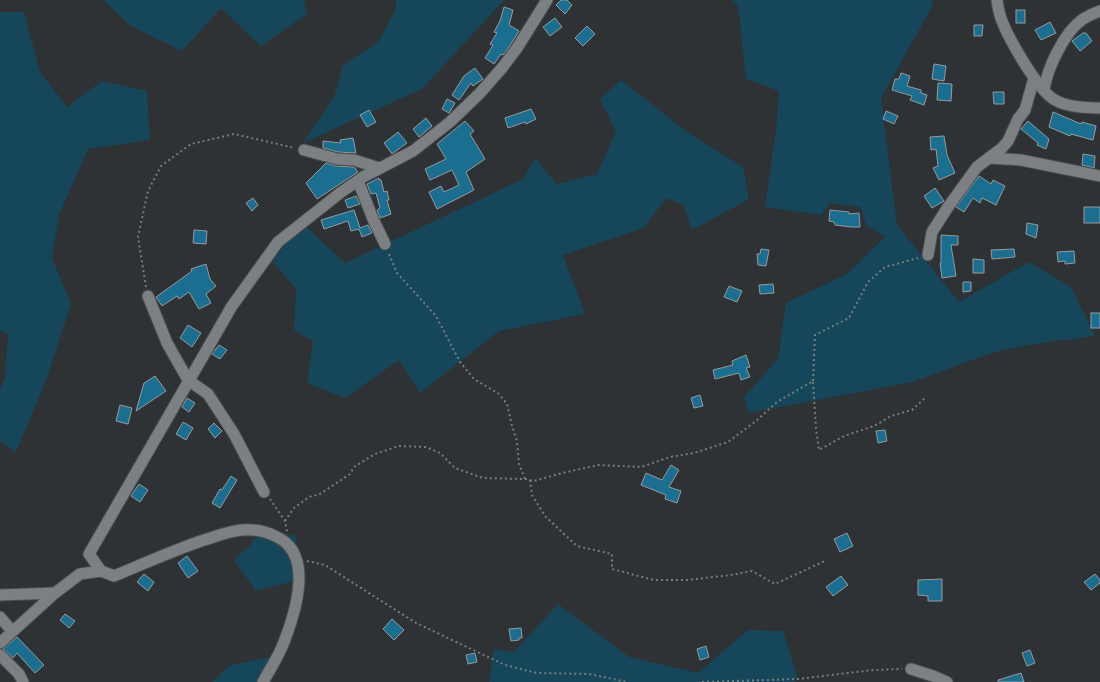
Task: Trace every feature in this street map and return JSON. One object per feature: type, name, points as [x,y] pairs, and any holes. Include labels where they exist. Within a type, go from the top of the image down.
[{"type":"street","points":[[101,571],[89,554],[232,306],[278,242],[358,181],[424,144],[450,122],[480,93],[502,68],[517,48],[547,0]]},
{"type":"street","points":[[997,0],[1002,22],[1034,78],[1044,90],[1054,100],[1067,104],[1100,108]]},
{"type":"street","points":[[1044,90],[1060,45],[1082,19],[1100,11]]},
{"type":"street","points":[[928,255],[932,232],[948,207],[977,166],[1002,148],[1008,141],[1018,119],[1025,110],[1034,78]]},
{"type":"street","points":[[304,150],[337,159],[354,160],[379,168]]},
{"type":"street","points":[[989,158],[1020,160],[1100,176]]},
{"type":"street","points":[[358,181],[385,244]]},
{"type":"street","points":[[148,296],[167,343],[188,380],[208,394],[234,434],[264,492]]},
{"type":"street","points":[[0,643],[55,593],[80,574],[101,571],[114,576],[192,544],[224,533],[243,530],[268,533],[283,539],[291,546],[297,559],[299,578],[296,604],[284,643],[263,682]]},
{"type":"street","points":[[0,595],[55,593]]},
{"type":"street","points":[[0,617],[12,631]]},
{"type":"street","points":[[0,655],[19,674],[23,682]]},
{"type":"street","points":[[911,669],[947,682]]},
{"type":"path","points":[[148,296],[138,238],[148,191],[161,166],[192,144],[234,134],[304,150]]},
{"type":"path","points":[[385,244],[397,272],[436,316],[460,362],[474,379],[499,394],[507,404],[517,441],[519,464],[524,479]]},
{"type":"path","points":[[925,398],[912,410],[891,416],[874,426],[844,436],[819,450],[813,381],[815,336],[849,318],[868,282],[885,268],[928,255]]},
{"type":"path","points":[[285,521],[294,508],[309,497],[320,494],[350,474],[354,467],[375,454],[399,446],[426,447],[440,453],[455,468],[483,478],[524,479],[534,481],[599,465],[641,467],[670,456],[694,453],[728,442],[756,421],[777,402],[813,381]]},
{"type":"path","points":[[530,480],[532,495],[545,516],[577,546],[612,554],[612,569],[654,580],[687,580],[731,576],[752,571],[775,584],[826,560]]},
{"type":"path","points":[[264,492],[285,521],[291,546]]},
{"type":"path","points":[[297,559],[325,565],[416,623],[505,665],[537,673],[589,674],[627,682]]},
{"type":"path","points":[[702,682],[798,679],[873,670],[911,669]]},
{"type":"shaded area","points":[[103,0],[304,0],[307,14],[261,46],[221,8],[182,51],[131,26]]},
{"type":"shaded area","points":[[396,0],[504,0],[422,89],[303,143],[334,97],[343,65],[378,42],[396,9]]},
{"type":"shaded area","points":[[732,0],[931,0],[933,5],[881,98],[897,225],[959,302],[1029,262],[1071,287],[1095,336],[1027,345],[988,354],[913,382],[748,413],[744,397],[778,359],[786,303],[847,274],[885,237],[866,225],[861,207],[830,203],[821,215],[765,207],[776,130],[779,91],[746,79],[738,6]]},
{"type":"shaded area","points":[[0,12],[24,12],[40,72],[67,107],[102,81],[147,91],[150,140],[88,149],[59,215],[52,258],[71,304],[47,378],[16,452],[0,441],[0,390],[5,376],[8,334],[0,331]]},
{"type":"shaded area","points":[[621,80],[690,134],[743,167],[749,199],[692,230],[684,205],[666,198],[644,228],[563,255],[585,314],[499,331],[420,393],[399,360],[345,398],[307,383],[313,341],[294,330],[296,289],[273,262],[286,241],[301,222],[345,263],[523,179],[535,158],[557,184],[597,174],[616,132],[600,99]]},
{"type":"shaded area","points":[[264,528],[295,536],[301,556],[302,584],[290,582],[256,591],[234,560],[251,544]]},
{"type":"shaded area","points":[[558,604],[629,657],[698,673],[748,630],[783,631],[798,679],[791,682],[489,682],[494,649],[514,652]]},
{"type":"shaded area","points":[[281,655],[266,682],[212,682],[230,665]]},
{"type":"building","points":[[561,0],[567,0],[572,5],[565,14],[556,5]]},
{"type":"building","points":[[504,7],[513,10],[509,25],[519,31],[503,55],[501,54],[494,64],[485,58],[493,45],[490,44],[497,33],[494,32],[500,21]]},
{"type":"building","points":[[1016,10],[1025,10],[1025,23],[1016,23]]},
{"type":"building","points":[[555,18],[562,27],[550,36],[543,27]]},
{"type":"building","points":[[1050,22],[1056,33],[1041,40],[1035,30]]},
{"type":"building","points":[[974,25],[983,25],[982,36],[974,36]]},
{"type":"building","points":[[587,26],[595,34],[583,46],[575,38]]},
{"type":"building","points":[[1083,33],[1086,33],[1092,41],[1080,51],[1072,41]]},
{"type":"building","points":[[934,64],[946,66],[944,81],[932,79]]},
{"type":"building","points":[[475,68],[483,79],[473,86],[471,83],[459,100],[452,95],[464,76]]},
{"type":"building","points":[[901,73],[910,76],[907,86],[921,90],[921,93],[927,95],[924,105],[910,100],[912,96],[892,90],[895,79],[899,79]]},
{"type":"building","points":[[938,83],[952,84],[951,101],[937,100]]},
{"type":"building","points":[[993,92],[1004,92],[1004,104],[994,104]]},
{"type":"building","points":[[447,99],[455,103],[449,113],[442,109]]},
{"type":"building","points":[[531,109],[536,119],[526,124],[525,122],[508,128],[505,118]]},
{"type":"building","points":[[369,110],[376,122],[367,127],[360,115]]},
{"type":"building","points":[[886,111],[898,116],[894,124],[883,119]]},
{"type":"building","points":[[1053,112],[1081,124],[1082,122],[1096,126],[1093,140],[1071,134],[1070,136],[1049,127]]},
{"type":"building","points":[[426,118],[432,126],[419,137],[413,129]]},
{"type":"building","points":[[465,121],[474,131],[470,134],[485,159],[466,172],[474,190],[437,209],[429,192],[441,186],[444,192],[459,185],[452,170],[430,180],[425,169],[446,159],[437,144]]},
{"type":"building","points":[[1028,121],[1049,139],[1046,149],[1037,145],[1038,143],[1021,129]]},
{"type":"building","points":[[398,132],[407,143],[392,154],[384,143]]},
{"type":"building","points":[[944,136],[947,155],[955,173],[939,180],[933,168],[938,166],[936,149],[931,150],[930,137]]},
{"type":"building","points":[[353,138],[356,153],[338,152],[323,148],[323,141],[341,143],[340,140]]},
{"type":"building","points":[[1083,154],[1095,156],[1094,168],[1082,165]]},
{"type":"building","points":[[326,163],[336,166],[353,167],[358,172],[317,199],[306,183]]},
{"type":"building","points":[[979,176],[991,184],[993,180],[1005,186],[996,205],[982,198],[980,203],[973,198],[964,212],[956,207]]},
{"type":"building","points":[[379,178],[379,180],[381,180],[384,192],[387,191],[389,200],[387,200],[391,214],[380,218],[377,210],[380,208],[376,193],[371,194],[367,184]]},
{"type":"building","points":[[935,188],[944,201],[932,208],[924,196]]},
{"type":"building","points":[[356,196],[360,204],[348,208],[345,200]]},
{"type":"building","points":[[253,198],[258,205],[252,211],[246,203]]},
{"type":"building","points":[[1084,207],[1100,207],[1100,223],[1084,223]]},
{"type":"building","points":[[354,210],[360,228],[368,225],[372,233],[362,237],[359,229],[351,231],[348,221],[324,229],[321,220]]},
{"type":"building","points":[[830,210],[849,212],[849,214],[859,213],[860,227],[835,225],[834,222],[829,221]]},
{"type":"building","points":[[1027,223],[1038,225],[1036,238],[1026,234]]},
{"type":"building","points":[[194,230],[207,231],[206,244],[193,243]]},
{"type":"building","points":[[941,235],[958,236],[958,245],[951,245],[956,276],[942,278],[940,263]]},
{"type":"building","points":[[761,249],[769,250],[766,266],[758,265],[757,254],[760,254]]},
{"type":"building","points":[[1014,249],[1015,257],[992,259],[991,250]]},
{"type":"building","points":[[1074,251],[1075,263],[1065,264],[1065,261],[1058,262],[1057,252]]},
{"type":"building","points":[[973,259],[984,260],[984,273],[973,273]]},
{"type":"building","points":[[206,264],[210,279],[216,286],[206,294],[211,303],[199,309],[189,292],[179,299],[177,296],[162,306],[156,297],[192,271],[191,269]]},
{"type":"building","points":[[963,282],[971,282],[971,291],[963,292]]},
{"type":"building","points":[[773,284],[774,293],[760,294],[759,285]]},
{"type":"building","points":[[729,286],[742,291],[737,302],[724,297]]},
{"type":"building","points":[[1091,313],[1100,313],[1100,328],[1091,328]]},
{"type":"building","points":[[188,325],[201,333],[192,347],[180,338]]},
{"type":"building","points":[[219,345],[227,350],[220,359],[212,354]]},
{"type":"building","points":[[746,355],[750,367],[746,368],[750,377],[741,380],[739,373],[715,379],[713,370],[733,365],[732,361]]},
{"type":"building","points":[[155,376],[166,391],[136,411],[144,383]]},
{"type":"building","points":[[700,395],[703,406],[694,408],[691,398]]},
{"type":"building","points":[[187,398],[195,403],[189,412],[182,407]]},
{"type":"building","points":[[120,405],[132,408],[128,424],[116,421]]},
{"type":"building","points":[[183,422],[193,428],[186,440],[176,434]]},
{"type":"building","points":[[214,423],[222,431],[215,438],[208,429]]},
{"type":"building","points":[[885,430],[887,441],[878,443],[876,431]]},
{"type":"building","points":[[671,465],[679,470],[669,487],[681,491],[677,503],[665,499],[666,495],[641,485],[646,473],[662,480]]},
{"type":"building","points":[[231,476],[237,480],[220,508],[212,503],[220,489],[222,490]]},
{"type":"building","points":[[139,484],[148,490],[140,502],[131,496]]},
{"type":"building","points":[[847,533],[853,546],[840,552],[834,539]]},
{"type":"building","points":[[187,556],[198,571],[188,578],[178,563]]},
{"type":"building","points":[[144,574],[154,582],[148,591],[137,582]]},
{"type":"building","points":[[1095,574],[1100,580],[1100,583],[1091,590],[1084,582]]},
{"type":"building","points":[[841,576],[848,585],[833,596],[826,587]]},
{"type":"building","points":[[942,579],[942,601],[928,601],[928,596],[918,595],[918,580]]},
{"type":"building","points":[[65,614],[75,621],[69,628],[60,620]]},
{"type":"building","points":[[392,619],[404,630],[394,640],[383,629]]},
{"type":"building","points":[[521,628],[522,638],[511,641],[509,629]]},
{"type":"building","points":[[17,637],[44,665],[35,673],[17,653],[13,658],[3,649]]},
{"type":"building","points":[[706,646],[709,657],[700,660],[697,649]]},
{"type":"building","points":[[1030,650],[1035,663],[1027,666],[1022,653]]},
{"type":"building","points":[[475,653],[477,662],[468,664],[466,655]]},
{"type":"building","points":[[1021,673],[1024,682],[998,682],[998,680]]}]
